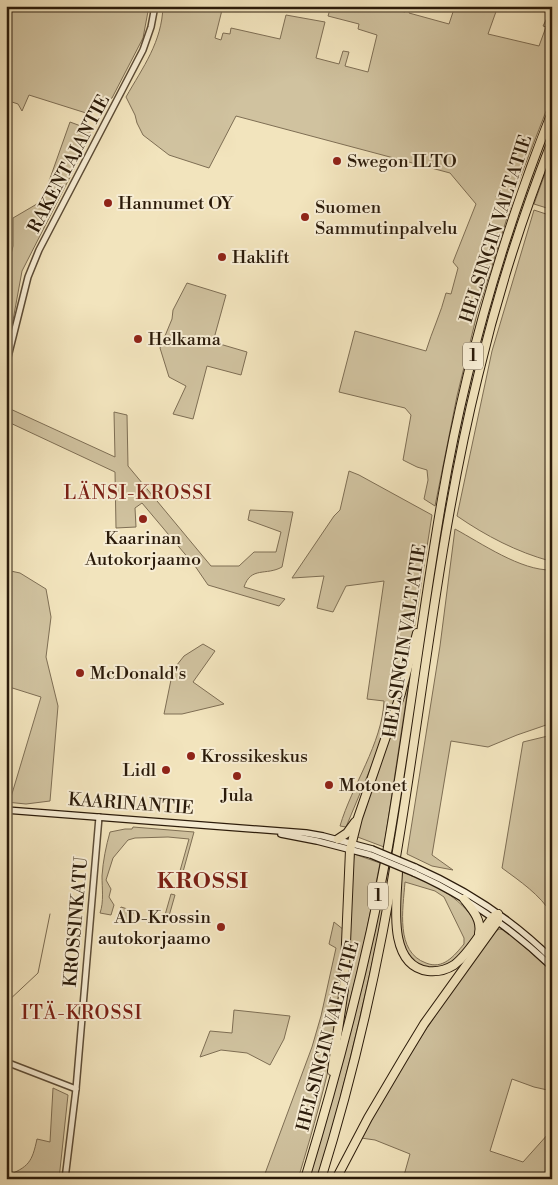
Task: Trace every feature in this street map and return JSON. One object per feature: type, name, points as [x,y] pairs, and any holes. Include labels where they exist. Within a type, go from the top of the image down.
[{"type":"highway","name":"HELSINGIN VALTATIE","points":[[305,1179],[354,1005],[378,897],[397,791],[442,497],[476,341],[519,199],[552,112]]},
{"type":"highway","name":"HELSINGIN VALTATIE","points":[[321,1179],[343,1104],[367,1008],[398,846],[443,558],[464,438],[478,377],[507,271],[552,141]]},
{"type":"highway","points":[[326,1108],[344,989],[351,846],[358,818],[401,693],[425,608]]},
{"type":"highway","points":[[338,839],[347,833],[358,818]]},
{"type":"highway","points":[[398,846],[396,923],[399,943],[403,953],[410,962],[424,970],[444,970],[460,960],[478,935],[496,917]]},
{"type":"highway","points":[[464,899],[477,918],[480,928],[478,935]]},
{"type":"highway","points":[[336,1179],[368,1118],[404,1056],[496,917]]},
{"type":"main road","name":"KAARINANTIE","points":[[6,810],[306,833],[338,839],[351,846]]},
{"type":"main road","name":"KAARINANTIE","points":[[254,829],[351,846],[372,852],[450,883],[496,917],[552,967]]},
{"type":"main road","name":"KAARINANTIE","points":[[415,870],[523,932],[552,959]]},
{"type":"street","name":"RAKENTAJANTIE","points":[[6,365],[30,271],[46,236],[143,50],[152,27],[154,6]]},
{"type":"street","name":"KROSSINKATU","points":[[65,1179],[76,1089],[99,818]]},
{"type":"street","points":[[6,1062],[76,1089]]},
{"type":"shaded area","points":[[6,6],[149,6],[143,38],[112,98],[93,111],[86,113],[29,95],[22,111],[18,104],[6,100]]},
{"type":"shaded area","points":[[163,6],[223,6],[215,38],[221,40],[223,33],[230,34],[231,28],[280,39],[286,15],[325,22],[316,58],[339,64],[343,51],[349,52],[345,66],[368,72],[377,35],[358,29],[359,24],[328,16],[331,6],[381,6],[405,12],[407,6],[411,6],[409,13],[449,24],[455,6],[498,6],[488,34],[539,46],[546,27],[543,26],[552,8],[552,96],[513,196],[499,192],[496,197],[512,202],[477,314],[457,396],[435,506],[424,499],[428,480],[427,470],[403,460],[411,415],[405,408],[339,392],[355,331],[426,351],[446,293],[451,294],[458,268],[453,262],[476,204],[450,173],[236,116],[209,168],[169,155],[143,135],[126,97],[145,65],[155,43],[162,19]]},
{"type":"shaded area","points":[[70,122],[89,129],[91,136],[22,271],[9,342],[6,342],[6,276],[13,246],[13,218],[42,201]]},
{"type":"shaded area","points":[[552,154],[552,209],[550,209],[534,204]]},
{"type":"shaded area","points":[[534,210],[552,216],[552,561],[502,543],[457,516],[492,351]]},
{"type":"shaded area","points":[[187,283],[226,295],[213,342],[247,352],[241,375],[207,366],[193,419],[173,414],[186,386],[169,377],[160,348],[172,319],[173,310]]},
{"type":"shaded area","points":[[6,407],[115,457],[114,412],[127,415],[128,466],[211,566],[239,566],[254,552],[276,552],[281,532],[248,520],[250,510],[293,512],[282,567],[251,576],[244,587],[285,599],[279,606],[208,585],[195,566],[142,503],[135,508],[136,527],[116,528],[115,472],[6,421]]},
{"type":"shaded area","points":[[349,471],[432,515],[414,630],[397,697],[384,736],[346,827],[340,826],[372,749],[382,717],[384,701],[367,699],[384,581],[346,586],[333,612],[317,608],[324,576],[292,578],[340,510]]},
{"type":"shaded area","points":[[455,529],[515,561],[527,566],[552,570],[552,723],[488,747],[451,741],[432,855],[453,870],[432,866],[407,854],[440,646]]},
{"type":"shaded area","points":[[6,570],[20,573],[46,589],[51,617],[46,657],[58,706],[50,801],[26,804],[6,802],[6,797],[11,797],[41,697],[6,686]]},
{"type":"shaded area","points":[[203,644],[215,651],[193,682],[224,704],[182,714],[164,714],[173,670],[184,656]]},
{"type":"shaded area","points":[[412,661],[384,847],[355,836]]},
{"type":"shaded area","points":[[552,735],[552,914],[535,894],[502,868],[523,742]]},
{"type":"shaded area","points":[[133,827],[194,832],[181,879],[178,878],[189,839],[168,837],[128,840],[113,858],[106,880],[111,889],[109,897],[114,905],[111,915],[100,913],[103,865],[110,832],[132,829]]},
{"type":"shaded area","points":[[354,854],[380,863],[364,944],[340,1037]]},
{"type":"shaded area","points":[[389,866],[392,868],[376,946],[339,1102],[318,1179],[309,1179],[352,1024]]},
{"type":"shaded area","points":[[402,872],[444,891],[462,905],[476,923],[472,941],[447,966],[435,969],[422,966],[411,959],[404,949],[398,921]],"holes":[[[405,882],[435,891],[444,897],[464,938],[464,944],[456,953],[448,961],[438,965],[426,963],[409,950],[403,929]]]},
{"type":"shaded area","points":[[171,894],[175,895],[167,923],[163,922]]},
{"type":"shaded area","points":[[121,907],[134,911],[130,922],[117,918]]},
{"type":"shaded area","points":[[334,922],[344,930],[340,1005],[333,1049],[314,1124],[298,1179],[263,1179],[312,1047],[321,1016],[336,948],[329,944]]},
{"type":"shaded area","points":[[499,929],[505,930],[552,971],[552,1091],[512,1079],[490,1151],[523,1162],[549,1133],[552,1125],[552,1179],[403,1179],[410,1154],[375,1140],[361,1138],[424,1032],[477,956]]},
{"type":"shaded area","points":[[234,1010],[290,1016],[284,1039],[270,1065],[247,1053],[221,1050],[200,1057],[210,1031],[232,1033]]},
{"type":"shaded area","points":[[53,1088],[68,1095],[59,1179],[6,1179],[6,1176],[20,1170],[28,1163],[37,1139],[50,1142]]},
{"type":"waterway","points":[[6,1003],[38,973],[50,914]]},
{"type":"place","name":"Swegon ILTO","points":[[337,161]]},
{"type":"place","name":"Hannumet OY","points":[[108,203]]},
{"type":"place","name":"Suomen Sammutinpalvelu","points":[[305,217]]},
{"type":"place","name":"Haklift","points":[[222,257]]},
{"type":"place","name":"Helkama","points":[[138,339]]},
{"type":"place","name":"Kaarinan Autokorjaamo","points":[[143,519]]},
{"type":"place","name":"McDonald's","points":[[80,673]]},
{"type":"place","name":"Krossikeskus","points":[[191,756]]},
{"type":"place","name":"Lidl","points":[[166,770]]},
{"type":"place","name":"Jula","points":[[237,776]]},
{"type":"place","name":"Motonet","points":[[329,785]]},
{"type":"place","name":"AD-Krossin autokorjaamo","points":[[221,927]]},
{"type":"district","name":"LÄNSI-KROSSI","points":[[138,493]]},
{"type":"district","name":"KROSSI","points":[[203,881]]},
{"type":"district","name":"ITÄ-KROSSI","points":[[82,1013]]}]
